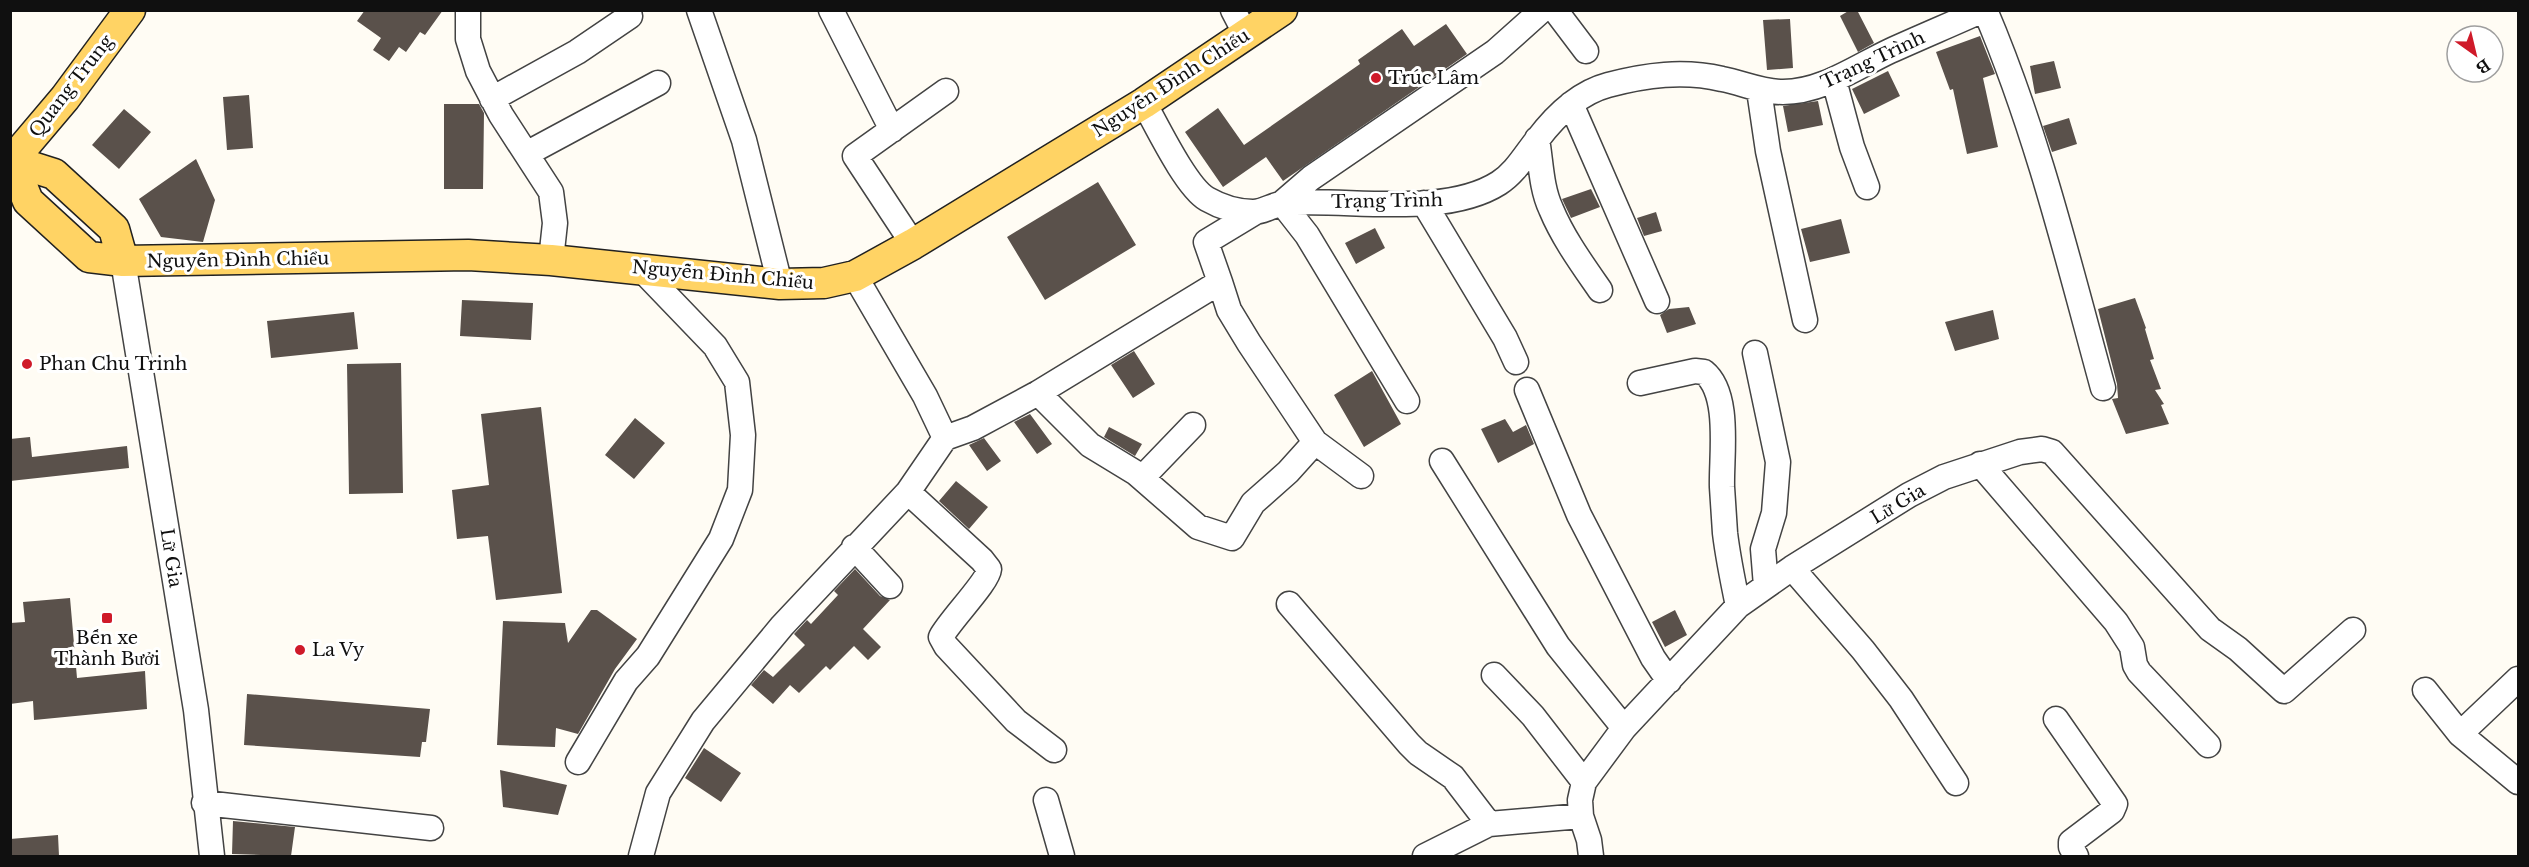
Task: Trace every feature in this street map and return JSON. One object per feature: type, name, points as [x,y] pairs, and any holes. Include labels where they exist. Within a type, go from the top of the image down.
[{"type":"main road","name":"Quang Trung","points":[[11,162],[65,98],[130,10]]},
{"type":"main road","name":"Nguyễn Đình Chiểu","points":[[123,261],[468,255],[551,260],[780,284],[824,283],[855,276],[913,244],[1144,103],[1239,23],[1282,10]]},
{"type":"main road","points":[[11,162],[54,174],[114,230],[123,261]]},
{"type":"street","points":[[468,10],[468,39],[478,71],[492,99],[551,192],[555,223],[551,260]]},
{"type":"street","points":[[699,10],[744,140],[780,284]]},
{"type":"street","points":[[831,10],[892,130]]},
{"type":"street","points":[[1407,401],[1307,235],[1282,203],[1311,178],[1495,52],[1542,10]]},
{"type":"street","points":[[1555,10],[1587,51]]},
{"type":"street","points":[[1984,10],[2010,70],[2034,140],[2103,388]]},
{"type":"street","name":"Trạng Trình","points":[[1220,282],[1206,242],[1254,213],[1282,203],[1424,203],[1481,192],[1499,183],[1511,173],[1537,139],[1570,104],[1596,88],[1648,76],[1700,75],[1724,79],[1759,90],[1784,92],[1810,88],[1834,80],[1911,41],[1984,10]]},
{"type":"street","points":[[492,99],[577,52],[630,16]]},
{"type":"street","points":[[1834,80],[1852,147],[1867,187]]},
{"type":"street","points":[[528,153],[657,83]]},
{"type":"street","points":[[1759,90],[1768,151],[1805,320]]},
{"type":"street","points":[[913,244],[855,156],[946,91]]},
{"type":"street","points":[[1144,103],[1183,171],[1204,198],[1226,208],[1254,213]]},
{"type":"street","points":[[1570,104],[1657,301]]},
{"type":"street","points":[[1537,139],[1550,208],[1575,254],[1600,290]]},
{"type":"street","points":[[1424,203],[1505,338],[1516,362]]},
{"type":"street","name":"Lữ Gia","points":[[123,261],[196,710],[204,803],[212,856]]},
{"type":"street","points":[[578,762],[626,681],[648,656],[715,548],[740,490],[743,435],[737,382],[715,346],[641,269]]},
{"type":"street","points":[[855,276],[926,396],[945,438]]},
{"type":"street","points":[[641,856],[658,793],[703,721],[775,634],[854,547],[908,492],[945,438],[973,428],[1038,393],[1220,282],[1229,310],[1315,442],[1360,477]]},
{"type":"street","points":[[1755,353],[1778,462],[1774,513],[1763,549],[1766,586]]},
{"type":"street","points":[[1640,383],[1695,371],[1704,372],[1714,384],[1723,424],[1722,486],[1725,533],[1738,606]]},
{"type":"street","points":[[1527,390],[1579,515],[1653,658],[1669,681]]},
{"type":"street","points":[[1038,393],[1090,445],[1142,478],[1198,526],[1232,538],[1253,503],[1288,472],[1315,442]]},
{"type":"street","points":[[1142,478],[1193,425]]},
{"type":"street","name":"Lữ Gia","points":[[1584,782],[1624,728],[1738,606],[1792,567],[1909,495],[1944,477],[2020,452],[2042,449],[2052,452],[2210,629],[2238,649],[2284,691],[2353,630]]},
{"type":"street","points":[[1442,461],[1558,646],[1624,728]]},
{"type":"street","points":[[1980,464],[2116,622],[2132,647],[2135,665],[2139,672],[2208,745]]},
{"type":"street","points":[[908,492],[982,560],[988,569],[986,579],[946,626],[941,637],[946,646],[1016,721],[1054,750]]},
{"type":"street","points":[[854,547],[890,586]]},
{"type":"street","points":[[1792,567],[1870,658],[1901,699],[1956,783]]},
{"type":"street","points":[[1289,604],[1409,744],[1418,753],[1454,777],[1489,824]]},
{"type":"street","points":[[1494,675],[1533,716],[1584,782],[1580,800],[1581,816],[1589,840],[1591,856]]},
{"type":"street","points":[[2460,734],[2518,679]]},
{"type":"street","points":[[2425,690],[2460,734],[2518,782]]},
{"type":"street","points":[[2056,719],[2115,804],[2112,811],[2071,842],[2076,856]]},
{"type":"street","points":[[1046,800],[1062,856]]},
{"type":"street","points":[[204,803],[432,828]]},
{"type":"street","points":[[1425,856],[1489,824],[1581,816]]},
{"type":"building","points":[[365,10],[443,10],[425,35],[420,32],[406,52],[399,47],[389,61],[373,50],[381,38],[357,21]]},
{"type":"building","points":[[1850,10],[1857,10],[1874,43],[1858,52],[1840,16]]},
{"type":"building","points":[[1790,19],[1793,68],[1767,70],[1763,20]]},
{"type":"building","points":[[1446,24],[1467,54],[1283,181],[1266,157],[1223,187],[1185,132],[1218,108],[1244,145],[1360,64],[1358,60],[1402,29],[1414,46]]},
{"type":"building","points":[[1980,36],[1995,74],[1983,78],[1998,147],[1967,154],[1953,89],[1950,90],[1936,52]]},
{"type":"building","points":[[2054,61],[2061,88],[2035,94],[2030,66]]},
{"type":"building","points":[[1888,71],[1900,96],[1864,114],[1852,89]]},
{"type":"building","points":[[249,95],[253,148],[227,150],[223,97]]},
{"type":"building","points":[[1818,101],[1823,125],[1788,132],[1783,106]]},
{"type":"building","points":[[444,104],[479,104],[484,113],[483,189],[444,189]]},
{"type":"building","points":[[124,109],[151,132],[119,169],[92,145]]},
{"type":"building","points":[[2069,118],[2077,144],[2052,152],[2043,126]]},
{"type":"building","points":[[196,159],[215,200],[203,242],[161,237],[139,199]]},
{"type":"building","points":[[1098,182],[1136,245],[1045,300],[1007,237]]},
{"type":"building","points":[[1591,189],[1600,207],[1571,218],[1562,199]]},
{"type":"building","points":[[1656,212],[1662,231],[1644,236],[1637,218]]},
{"type":"building","points":[[1841,219],[1850,253],[1810,262],[1801,229]]},
{"type":"building","points":[[1375,228],[1385,248],[1356,264],[1345,243]]},
{"type":"building","points":[[2135,298],[2154,359],[2150,360],[2161,389],[2155,390],[2164,404],[2161,405],[2169,424],[2126,434],[2112,399],[2118,398],[2117,384],[2098,309]]},
{"type":"building","points":[[462,300],[533,303],[531,340],[460,336]]},
{"type":"building","points":[[1689,307],[1696,324],[1667,333],[1660,315],[1669,309]]},
{"type":"building","points":[[1993,310],[1999,339],[1955,351],[1945,322]]},
{"type":"building","points":[[354,312],[358,349],[271,358],[267,321]]},
{"type":"building","points":[[1134,351],[1155,384],[1133,398],[1111,365]]},
{"type":"building","points":[[401,363],[403,493],[349,494],[347,364]]},
{"type":"building","points":[[1372,371],[1401,424],[1364,447],[1334,395]]},
{"type":"building","points":[[541,407],[562,593],[496,600],[488,536],[457,539],[452,490],[489,485],[481,414]]},
{"type":"building","points":[[1030,414],[1052,444],[1037,454],[1014,422]]},
{"type":"building","points":[[635,418],[665,443],[634,479],[605,455]]},
{"type":"building","points":[[1505,419],[1513,432],[1526,425],[1534,444],[1498,463],[1481,429]]},
{"type":"building","points":[[1109,427],[1142,444],[1135,456],[1104,437]]},
{"type":"building","points":[[30,437],[32,457],[127,446],[129,468],[10,481],[10,439]]},
{"type":"building","points":[[984,438],[1001,461],[987,471],[969,445]]},
{"type":"building","points":[[956,481],[988,507],[969,529],[939,501]]},
{"type":"building","points":[[855,569],[880,596],[890,600],[863,629],[881,647],[868,660],[854,646],[830,670],[826,666],[799,693],[790,685],[773,704],[751,685],[764,670],[773,677],[805,645],[794,634],[807,620],[811,624],[838,595],[834,591]]},
{"type":"building","points":[[70,598],[77,678],[145,671],[147,709],[34,720],[33,701],[10,704],[10,623],[25,622],[23,602]]},
{"type":"building","points":[[591,610],[597,610],[637,639],[615,669],[578,734],[556,728],[555,747],[497,745],[503,621],[565,623],[568,643]]},
{"type":"building","points":[[1675,610],[1687,635],[1665,647],[1652,622]]},
{"type":"building","points":[[247,694],[430,709],[426,742],[422,742],[420,757],[244,745]]},
{"type":"building","points":[[704,748],[741,773],[721,802],[685,778]]},
{"type":"building","points":[[500,770],[567,785],[558,815],[503,807]]},
{"type":"building","points":[[233,821],[295,827],[291,856],[232,854]]},
{"type":"building","points":[[58,835],[59,856],[10,856],[10,839]]},
{"type":"place","name":"Trúc Lâm","points":[[1376,78]]},
{"type":"place","name":"Phan Chu Trinh","points":[[27,364]]},
{"type":"place","name":"Bến xe Thành Bưởi","points":[[107,618]]},
{"type":"place","name":"La Vy","points":[[300,650]]}]
